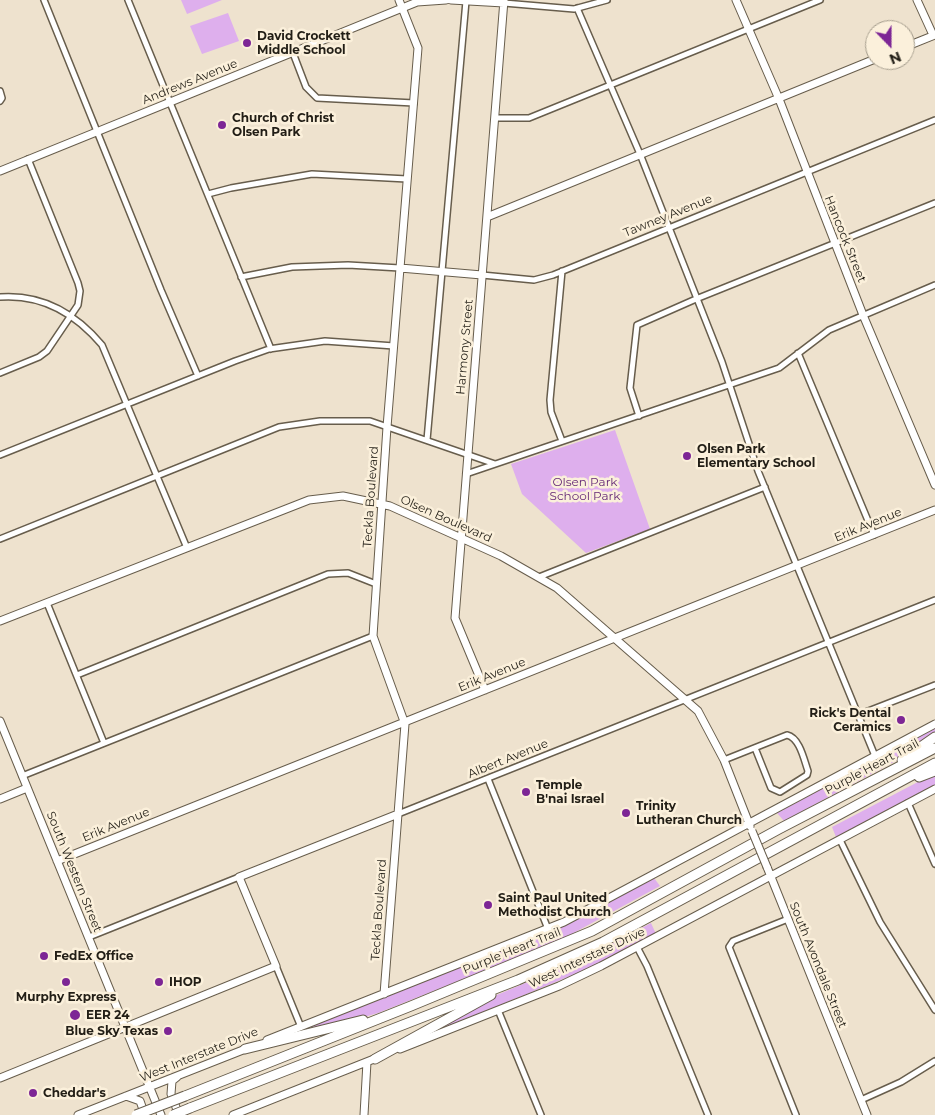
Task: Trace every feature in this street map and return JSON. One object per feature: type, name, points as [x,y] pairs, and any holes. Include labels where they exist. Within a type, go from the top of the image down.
[{"type":"highway","points":[[848,795],[935,737]]},
{"type":"highway","name":"Purple Heart Trail","points":[[136,1115],[411,1006],[592,931],[779,828],[848,795],[935,748]]},
{"type":"highway","points":[[173,1115],[518,980],[603,942],[935,763]]},
{"type":"highway","points":[[879,793],[935,771]]},
{"type":"highway","points":[[371,1060],[518,980]]},
{"type":"highway","points":[[245,1049],[411,1006]]},
{"type":"main road","name":"Teckla Boulevard","points":[[384,994],[405,722],[373,636],[387,427],[418,48],[399,0]]},
{"type":"main road","name":"Andrews Avenue","points":[[0,171],[417,2],[446,0]]},
{"type":"main road","points":[[451,0],[504,1]]},
{"type":"main road","name":"Hancock Street","points":[[736,0],[779,99],[805,172],[834,244],[935,485]]},
{"type":"main road","points":[[915,44],[934,37],[917,0]]},
{"type":"main road","name":"Harmony Street","points":[[485,690],[455,618],[504,1]]},
{"type":"main road","points":[[487,217],[865,63]]},
{"type":"main road","name":"Tawney Avenue","points":[[400,268],[482,275]]},
{"type":"main road","name":"Olsen Boulevard","points":[[0,621],[310,500],[343,496],[383,504],[501,556],[557,588],[698,711],[724,760],[749,822]]},
{"type":"main road","name":"Erik Avenue","points":[[57,861],[935,510]]},
{"type":"main road","name":"South Western Street","points":[[0,721],[162,1115]]},
{"type":"main road","points":[[749,822],[935,724]]},
{"type":"main road","points":[[0,799],[27,788]]},
{"type":"main road","name":"West Interstate Drive","points":[[233,1115],[559,986],[770,877],[935,788]]},
{"type":"main road","name":"Albert Avenue","points":[[239,877],[398,814]]},
{"type":"main road","name":"South Avondale Street","points":[[749,822],[867,1115]]},
{"type":"main road","name":"West Interstate Drive","points":[[78,1115],[548,929],[749,822]]},
{"type":"main road","points":[[0,1078],[276,966],[239,877]]},
{"type":"main road","points":[[364,1115],[371,1060]]},
{"type":"main road","points":[[179,1115],[170,1089],[172,1081],[181,1074]]},
{"type":"main road","points":[[126,1096],[140,1101],[145,1115]]},
{"type":"street","points":[[44,0],[161,290],[198,376]]},
{"type":"street","points":[[128,0],[271,349]]},
{"type":"street","points":[[504,1],[577,8],[607,0]]},
{"type":"street","points":[[495,118],[529,118],[820,0]]},
{"type":"street","points":[[428,440],[466,1]]},
{"type":"street","points":[[577,8],[609,86],[640,154],[667,228],[730,386],[765,487],[875,756]]},
{"type":"street","points":[[293,52],[306,87],[317,98],[414,103]]},
{"type":"street","points":[[0,91],[2,98],[0,101]]},
{"type":"street","name":"Tawney Avenue","points":[[482,275],[534,280],[562,271],[935,120]]},
{"type":"street","points":[[0,373],[39,357],[47,351],[71,316],[80,298],[78,283],[28,159]]},
{"type":"street","points":[[208,194],[231,188],[312,174],[408,179]]},
{"type":"street","points":[[638,416],[630,388],[637,325],[696,299],[935,203]]},
{"type":"street","points":[[241,276],[292,267],[348,264],[400,268]]},
{"type":"street","points":[[562,271],[550,400],[562,441]]},
{"type":"street","points":[[466,474],[779,368],[829,330],[935,284]]},
{"type":"street","points":[[0,297],[24,297],[42,301],[71,316],[102,345],[158,476],[186,548]]},
{"type":"street","points":[[0,455],[271,349],[325,341],[394,346]]},
{"type":"street","points":[[798,354],[874,534]]},
{"type":"street","points":[[0,539],[278,427],[320,421],[370,421],[495,464]]},
{"type":"street","points":[[539,577],[765,487]]},
{"type":"street","points":[[77,675],[328,574],[348,573],[376,584]]},
{"type":"street","name":"Albert Avenue","points":[[398,814],[935,600]]},
{"type":"street","points":[[47,603],[104,743]]},
{"type":"street","points":[[22,776],[373,636]]},
{"type":"street","points":[[858,715],[935,685]]},
{"type":"street","points":[[724,760],[755,748],[787,736],[796,740],[808,770],[807,776],[780,792],[775,792],[771,788],[755,748]]},
{"type":"street","points":[[488,779],[548,929]]},
{"type":"street","points":[[908,803],[935,864]]},
{"type":"street","points":[[840,840],[880,922],[935,1010]]},
{"type":"street","name":"Albert Avenue","points":[[89,937],[239,877]]},
{"type":"street","points":[[788,919],[729,944],[732,958],[796,1115]]},
{"type":"street","points":[[637,947],[648,966],[708,1115]]},
{"type":"street","points":[[276,966],[301,1027]]},
{"type":"street","points":[[498,1010],[541,1115]]},
{"type":"street","points":[[861,1100],[901,1082],[935,1061]]},
{"type":"green space","points":[[181,0],[222,0],[187,14]]},
{"type":"green space","points":[[228,13],[239,41],[202,54],[190,26]]},
{"type":"green space","name":"Olsen Park School Park","points":[[615,430],[650,529],[586,553],[522,494],[511,464]]},
{"type":"green space","points":[[935,728],[935,735],[901,758],[784,821],[777,813]]},
{"type":"green space","points":[[935,773],[935,785],[836,837],[832,827]]},
{"type":"green space","points":[[654,878],[660,886],[557,942],[378,1013],[337,1025],[295,1033],[546,933]]},
{"type":"green space","points":[[651,923],[656,934],[597,965],[427,1035],[492,997],[585,958]]},
{"type":"place","name":"David Crockett Middle School","points":[[247,43]]},
{"type":"place","name":"Church of Christ Olsen Park","points":[[222,125]]},
{"type":"place","name":"Olsen Park Elementary School","points":[[687,456]]},
{"type":"place","name":"Rick's Dental Ceramics","points":[[901,720]]},
{"type":"place","name":"Temple B'nai Israel","points":[[526,792]]},
{"type":"place","name":"Trinity Lutheran Church","points":[[626,813]]},
{"type":"place","name":"Saint Paul United Methodist Church","points":[[488,905]]},
{"type":"place","name":"FedEx Office","points":[[44,956]]},
{"type":"place","name":"Murphy Express","points":[[66,982]]},
{"type":"place","name":"IHOP","points":[[159,982]]},
{"type":"place","name":"EER 24","points":[[75,1015]]},
{"type":"place","name":"Blue Sky Texas","points":[[168,1031]]},
{"type":"place","name":"Cheddar's","points":[[33,1093]]}]
